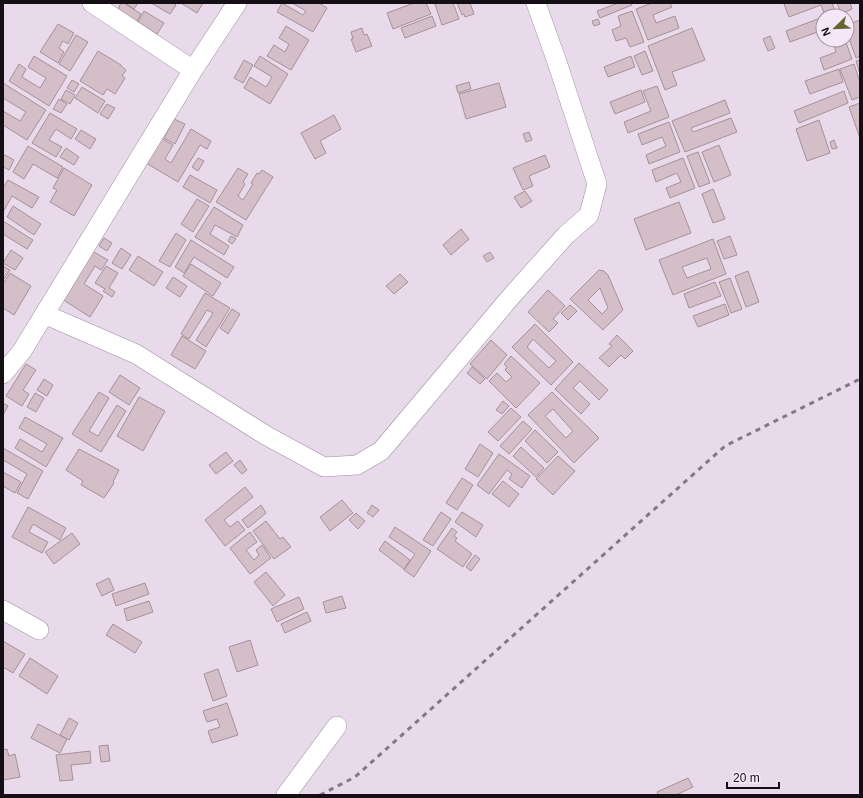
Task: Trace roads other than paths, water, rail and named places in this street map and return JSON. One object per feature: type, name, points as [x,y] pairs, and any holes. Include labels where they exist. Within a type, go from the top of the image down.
[{"type":"street","points":[[92,3],[193,70]]},
{"type":"street","points":[[3,374],[22,351],[193,70],[237,3]]},
{"type":"street","points":[[44,314],[136,354],[266,436],[324,467],[357,465],[381,451],[508,300],[566,235],[589,214],[597,184],[536,3]]},
{"type":"street","points":[[3,610],[39,630]]},
{"type":"street","points":[[286,795],[337,726]]},
{"type":"railway","points":[[320,795],[355,777],[725,446],[860,379]]}]
